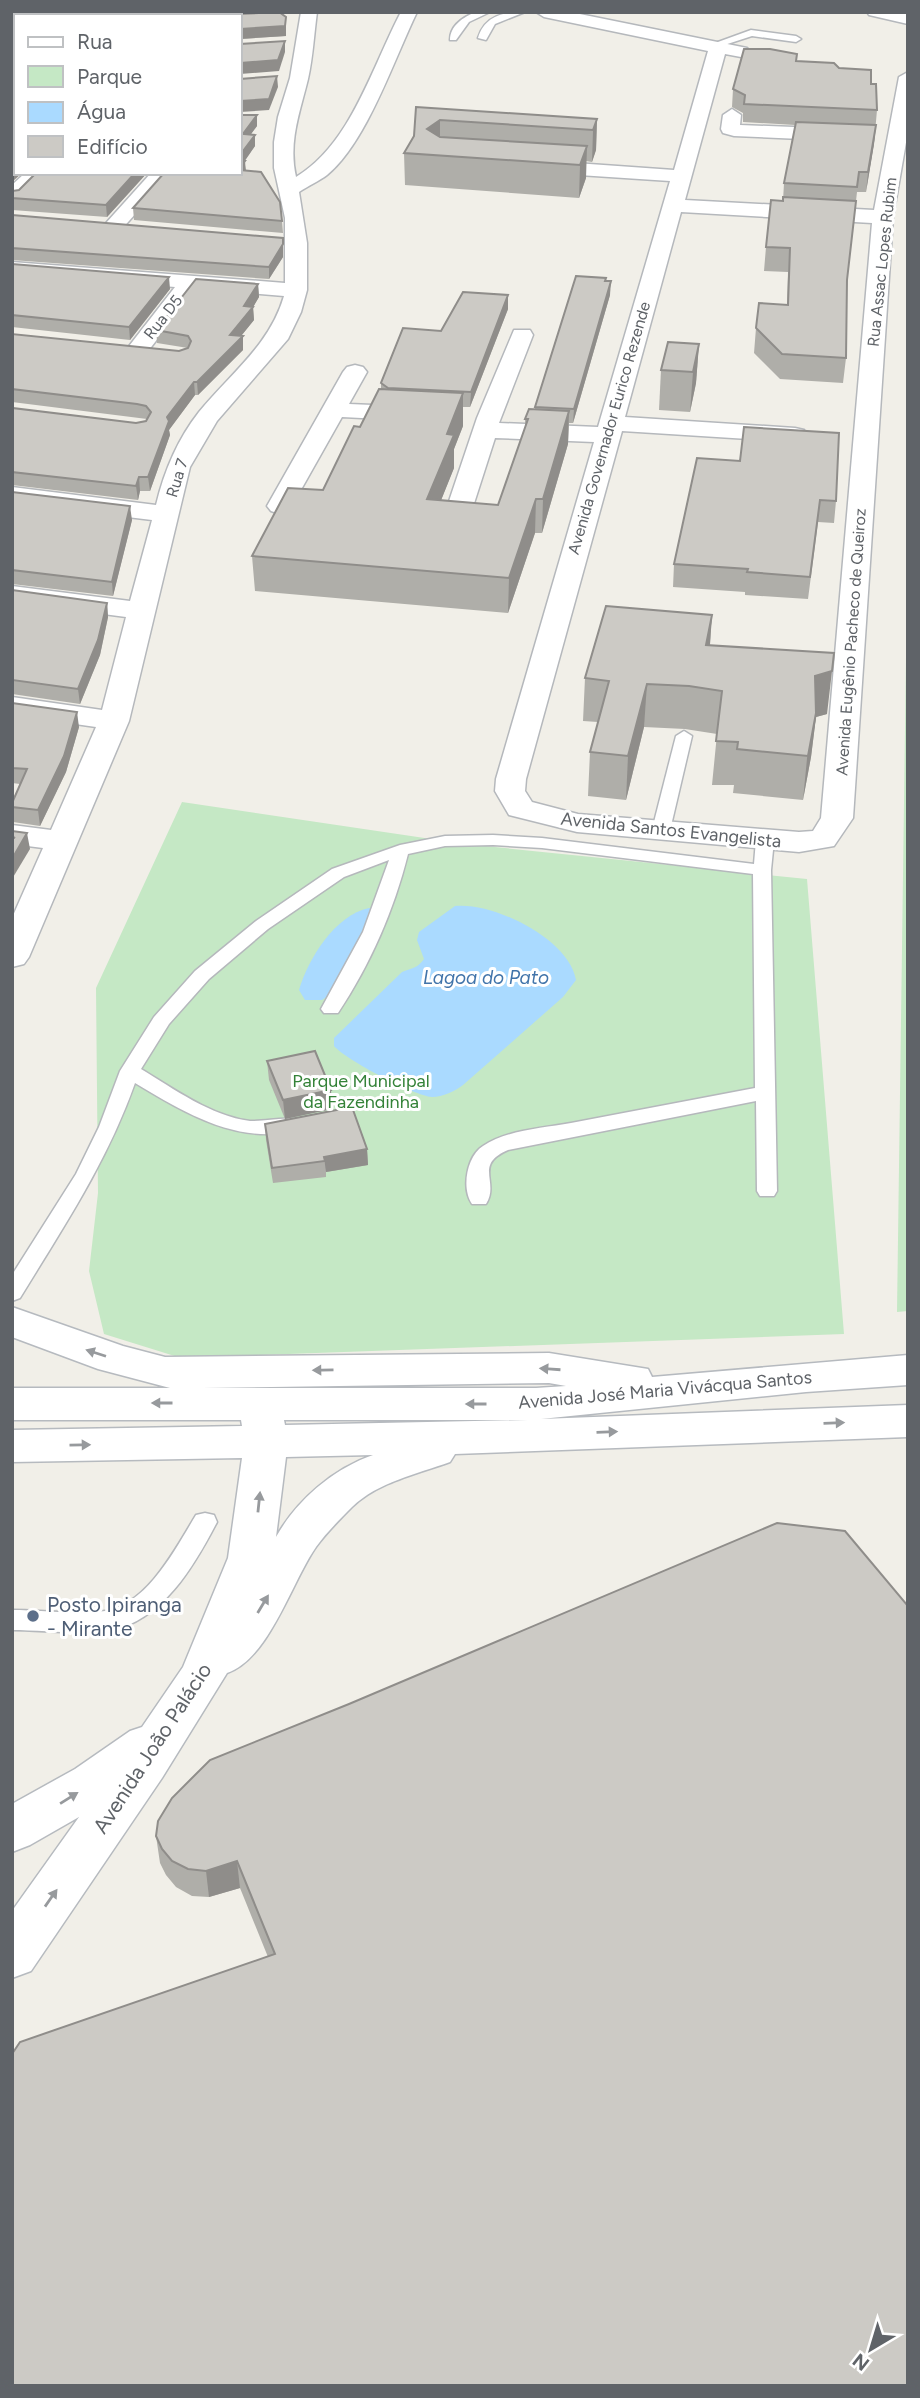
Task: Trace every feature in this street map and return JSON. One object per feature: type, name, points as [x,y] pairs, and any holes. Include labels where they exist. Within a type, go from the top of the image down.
[{"type":"street","points":[[288,190],[321,170],[341,147],[360,116],[410,12]]},
{"type":"street","points":[[544,12],[764,57]]},
{"type":"street","points":[[875,12],[908,19]]},
{"type":"street","name":"Rua 7","points":[[12,957],[114,721],[178,467],[207,418],[280,334],[296,290],[295,218],[288,190],[283,142],[299,78],[300,43],[305,13]]},
{"type":"street","name":"Avenida Governador Eurico Rezende","points":[[520,808],[510,791],[511,779],[612,425],[633,340],[675,206],[715,47]]},
{"type":"street","points":[[276,80],[299,78]]},
{"type":"street","name":"Rua Assac Lopes Rubim","points":[[853,439],[883,217],[879,136],[903,83]]},
{"type":"street","points":[[732,115],[730,129],[734,130],[879,136]]},
{"type":"street","points":[[264,118],[288,117]]},
{"type":"street","points":[[520,165],[681,176]]},
{"type":"street","points":[[12,196],[34,175]]},
{"type":"street","points":[[113,227],[160,175]]},
{"type":"street","points":[[675,206],[883,217]]},
{"type":"street","points":[[88,224],[139,229]]},
{"type":"street","points":[[271,241],[297,243]]},
{"type":"street","points":[[12,268],[296,290]]},
{"type":"street","name":"Rua D5","points":[[109,347],[147,351],[189,283]]},
{"type":"street","points":[[456,519],[489,419],[522,335]]},
{"type":"street","points":[[280,506],[355,372]]},
{"type":"street","points":[[335,410],[438,415]]},
{"type":"street","points":[[464,417],[813,436]]},
{"type":"street","name":"Avenida Eugênio Pacheco de Queiroz","points":[[822,839],[834,826],[837,818],[853,439]]},
{"type":"street","points":[[12,495],[167,514]]},
{"type":"street","points":[[12,594],[142,611]]},
{"type":"street","points":[[12,706],[114,721]]},
{"type":"street","name":"Avenida Santos Evangelista","points":[[520,808],[577,823],[661,830],[764,855],[799,842],[822,839]]},
{"type":"street","points":[[12,834],[62,841]]},
{"type":"street","points":[[12,1321],[61,1341],[204,1383],[260,1422]]},
{"type":"street","points":[[162,1372],[549,1368],[691,1388]]},
{"type":"street","name":"Avenida José Maria Vivácqua Santos","points":[[12,1446],[260,1422],[536,1405],[691,1388],[908,1370]]},
{"type":"street","name":"Avenida José Maria Vivácqua Santos","points":[[12,1404],[490,1437],[908,1421]]},
{"type":"street","name":"Avenida João Palácio","points":[[12,1954],[166,1734],[203,1675],[237,1585],[251,1558],[260,1422]]},
{"type":"street","points":[[203,1675],[245,1632],[274,1587],[300,1535],[339,1493],[368,1474],[391,1464],[490,1437]]},
{"type":"street","points":[[12,1830],[92,1784],[166,1734]]},
{"type":"lane","points":[[453,38],[457,26],[463,21],[486,12]]},
{"type":"lane","points":[[483,38],[489,23],[521,12]]},
{"type":"lane","points":[[715,47],[751,33],[796,39]]},
{"type":"lane","points":[[661,830],[684,736]]},
{"type":"lane","points":[[12,1293],[86,1174],[130,1072],[169,1011],[202,975],[252,933],[338,873],[400,850],[445,841],[517,842],[764,855],[767,1191]]},
{"type":"lane","points":[[331,1009],[378,924],[391,891],[400,850]]},
{"type":"lane","points":[[130,1072],[232,1125],[275,1129],[311,1121]]},
{"type":"lane","points":[[479,1199],[479,1164],[483,1157],[499,1146],[557,1132],[767,1092]]},
{"type":"lane","points":[[12,1620],[109,1621],[145,1604],[176,1570],[205,1522]]},
{"type":"green space","points":[[908,511],[908,1311],[897,1312]]},
{"type":"green space","name":"Parque Municipal da Fazendinha","points":[[182,802],[465,844],[807,879],[844,1334],[181,1358],[104,1334],[89,1271],[98,1193],[96,988]]},
{"type":"water","name":"Lagoa do Pato","points":[[455,906],[489,910],[528,926],[560,951],[576,980],[563,997],[463,1085],[449,1093],[432,1097],[397,1084],[352,1060],[334,1046],[334,1038],[402,972],[414,968],[424,959],[417,940],[419,932]]},
{"type":"water","points":[[369,908],[377,910],[328,996],[322,1000],[305,1000],[299,990],[316,952],[345,919]]},
{"type":"building","points":[[239,12],[240,14],[14,14]]},
{"type":"building","points":[[279,12],[286,17],[285,26],[242,29],[240,14]]},
{"type":"building","points":[[12,27],[14,27],[14,44]]},
{"type":"building","points":[[285,41],[278,60],[242,63],[242,44]]},
{"type":"building","points":[[744,49],[770,49],[797,54],[796,61],[834,63],[839,68],[871,70],[871,84],[876,84],[877,110],[744,104],[745,95],[733,89]]},
{"type":"building","points":[[12,58],[14,58],[14,79]]},
{"type":"building","points":[[277,76],[269,99],[242,101],[242,79]]},
{"type":"building","points":[[12,93],[14,93],[14,115]]},
{"type":"building","points":[[416,107],[597,119],[593,130],[440,120],[427,129],[440,137],[587,146],[580,165],[404,153],[414,136]]},
{"type":"building","points":[[242,115],[257,115],[243,134],[255,135],[242,152]]},
{"type":"building","points":[[796,122],[876,125],[868,172],[859,172],[857,187],[784,183]]},
{"type":"building","points":[[14,130],[12,169],[12,131]]},
{"type":"building","points":[[242,170],[261,172],[280,202],[282,221],[133,208],[162,175],[242,175]]},
{"type":"building","points":[[34,175],[133,175],[106,205],[12,198],[12,191],[19,190]]},
{"type":"building","points":[[783,197],[856,201],[847,280],[846,358],[782,354],[756,328],[759,303],[788,305],[790,248],[766,247],[771,200],[783,201]]},
{"type":"building","points":[[12,215],[283,238],[283,244],[269,267],[12,248]]},
{"type":"building","points":[[12,264],[169,277],[129,327],[12,315]]},
{"type":"building","points":[[576,276],[606,278],[605,281],[611,281],[574,409],[535,407]]},
{"type":"building","points":[[196,279],[258,284],[244,306],[253,307],[230,335],[243,336],[194,382],[167,417],[169,421],[148,477],[139,477],[136,486],[12,472],[12,408],[136,423],[146,421],[151,412],[146,406],[137,404],[12,389],[12,334],[179,351],[188,348],[191,341],[188,336],[156,330]]},
{"type":"building","points":[[463,292],[508,295],[471,392],[388,388],[381,383],[403,328],[441,331]]},
{"type":"building","points":[[668,342],[699,344],[693,372],[661,370]]},
{"type":"building","points":[[379,389],[463,393],[447,434],[454,435],[427,499],[498,505],[528,419],[525,419],[529,409],[569,411],[543,499],[536,499],[509,578],[252,556],[288,488],[323,490],[354,426],[360,427]]},
{"type":"building","points":[[744,427],[839,433],[836,501],[820,500],[810,577],[674,564],[697,458],[740,461]]},
{"type":"building","points":[[12,492],[130,506],[112,582],[12,570]]},
{"type":"building","points":[[12,590],[107,603],[98,640],[78,689],[12,680]]},
{"type":"building","points":[[606,606],[712,615],[706,645],[834,653],[832,671],[815,676],[816,713],[808,756],[737,749],[738,742],[716,741],[722,691],[647,684],[628,756],[590,752],[609,681],[585,678]]},
{"type":"building","points":[[12,703],[77,712],[64,756],[38,810],[12,807],[27,769],[12,768]]},
{"type":"building","points":[[12,831],[27,833],[12,859],[12,837],[15,838]]},
{"type":"building","points":[[315,1051],[331,1090],[283,1100],[267,1061]]},
{"type":"building","points":[[352,1107],[367,1149],[324,1157],[325,1161],[272,1168],[265,1124]]},
{"type":"building","points":[[777,1523],[845,1531],[908,1606],[908,2386],[12,2386],[12,2054],[20,2042],[275,1954],[237,1861],[206,1871],[188,1869],[172,1861],[162,1849],[156,1836],[158,1821],[172,1798],[210,1760]]},
{"type":"place","name":"Posto Ipiranga - Mirante","points":[[33,1616]]}]
